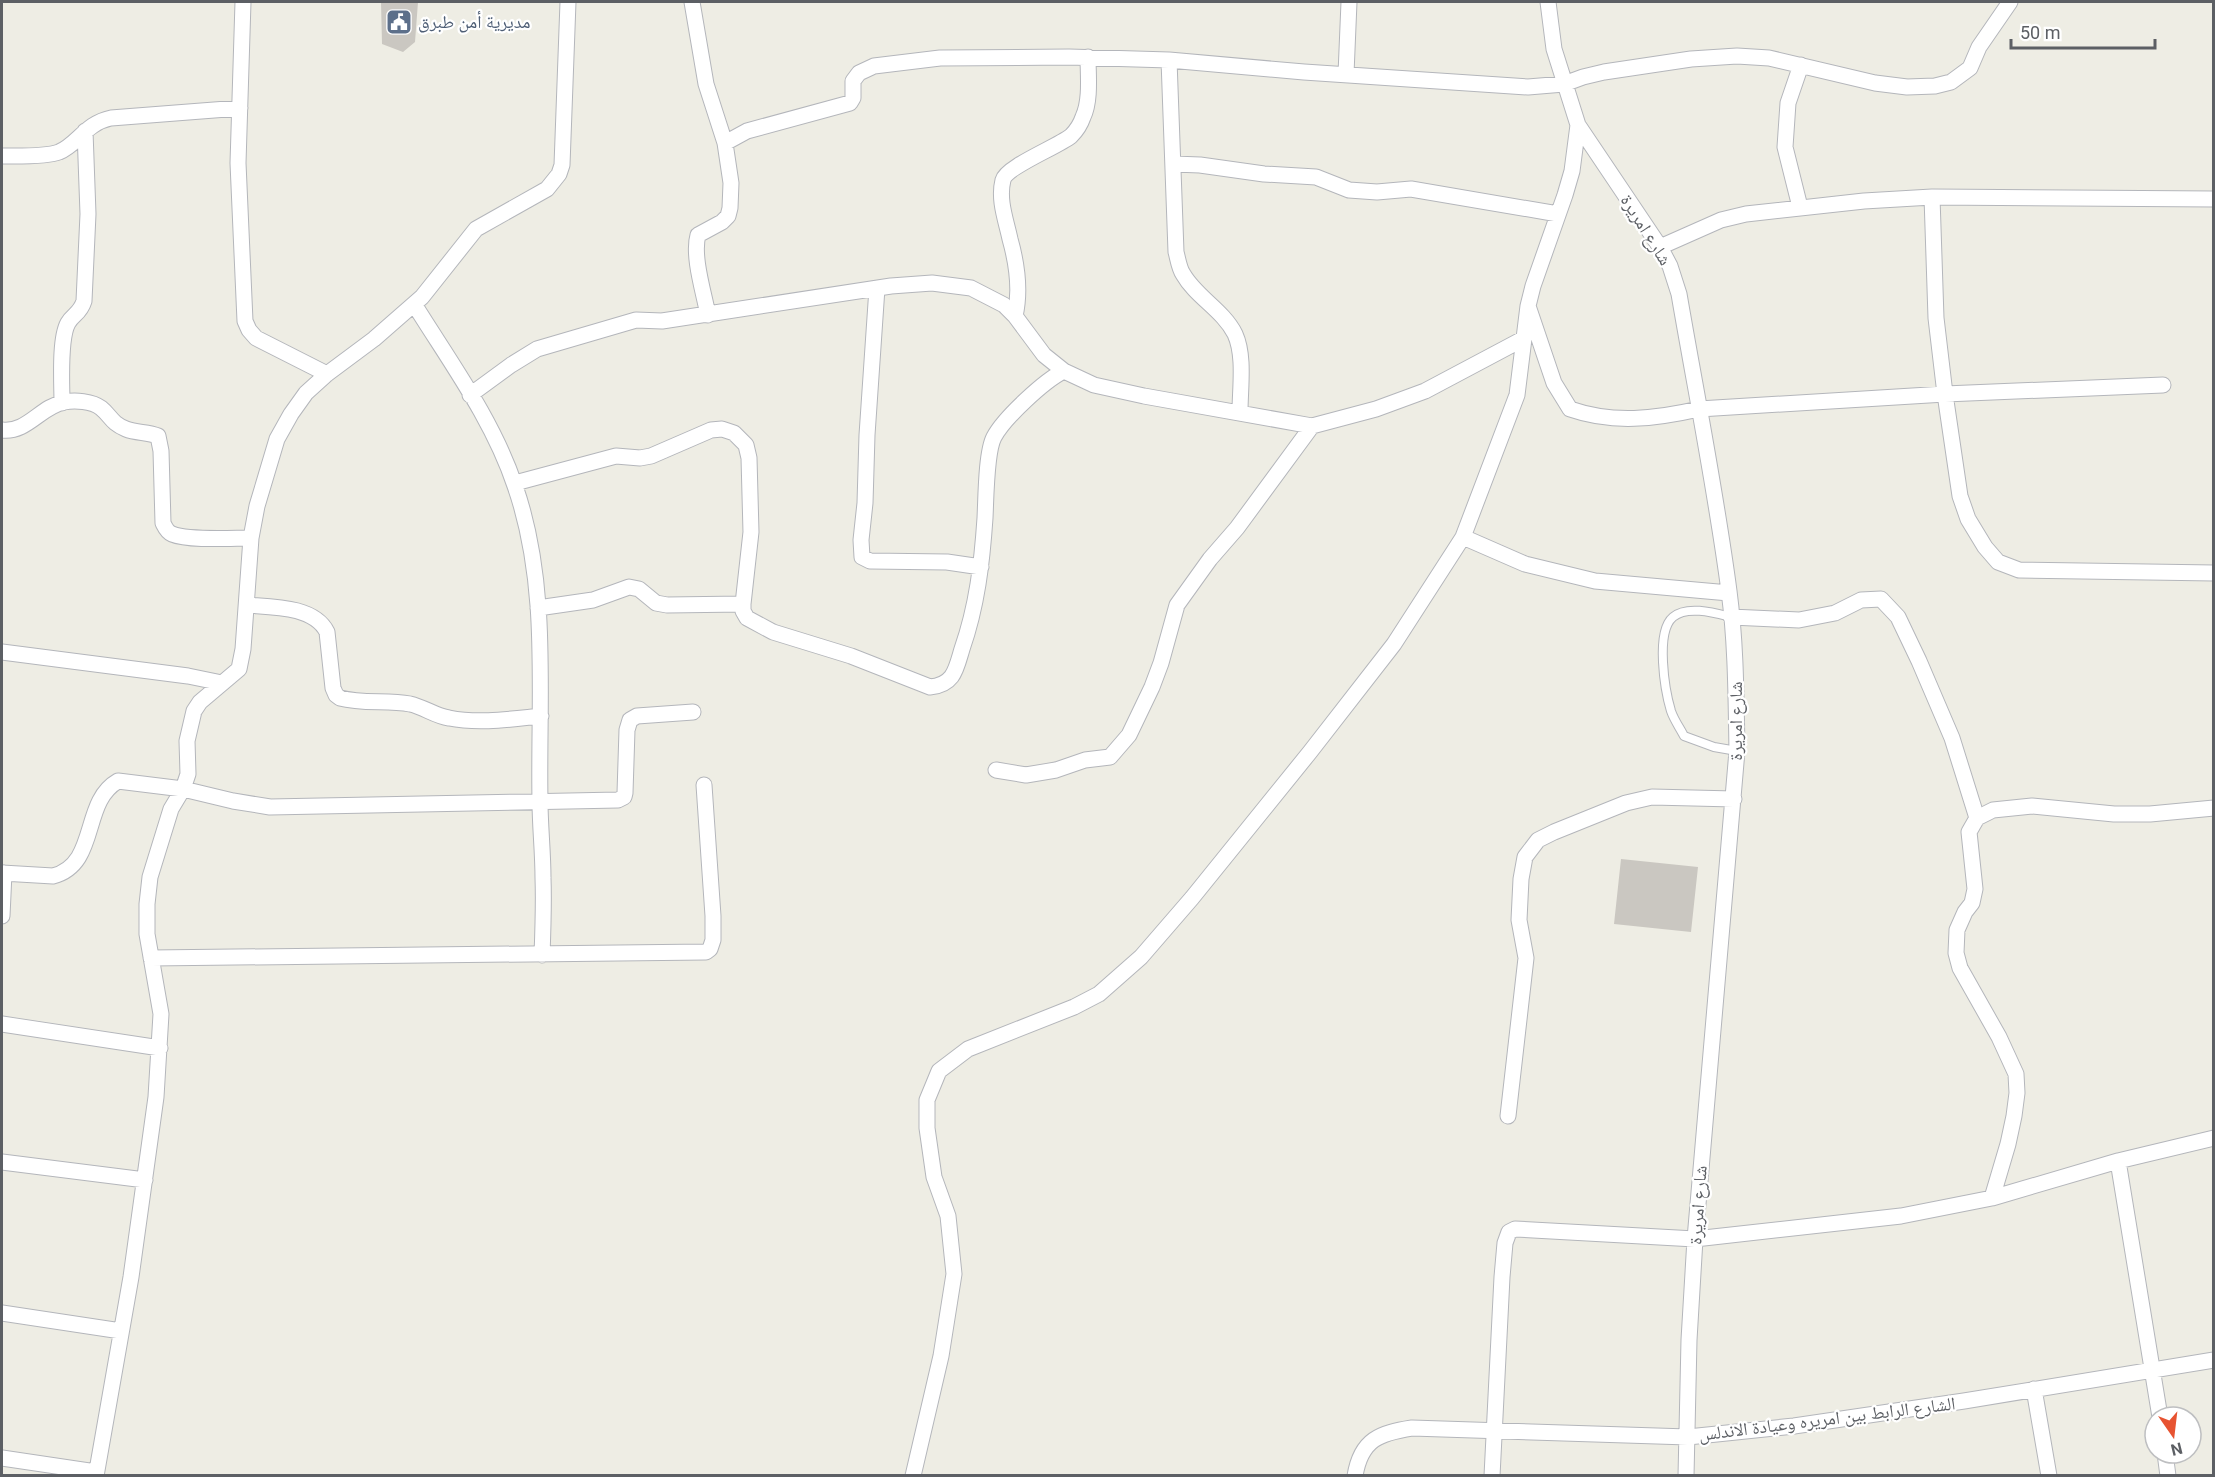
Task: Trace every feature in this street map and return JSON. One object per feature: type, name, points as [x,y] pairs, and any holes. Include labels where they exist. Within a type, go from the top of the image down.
[{"type":"street","points":[[243,2],[238,163],[247,327],[256,338],[327,374]]},
{"type":"street","points":[[2,1458],[96,1474],[121,1331],[156,1097],[161,1014],[147,934],[150,877],[171,809],[183,789],[188,774],[187,741],[194,711],[200,702],[239,669],[248,605],[251,538],[257,506],[277,439],[306,393],[414,304],[439,278],[476,229],[547,189],[559,174],[562,165],[568,2]]},
{"type":"street","points":[[692,2],[706,84],[724,142],[731,183],[728,216],[723,222],[698,235],[696,241],[708,315]]},
{"type":"street","points":[[1346,74],[1349,2]]},
{"type":"street","name":"شارع امريرة","points":[[1548,2],[1554,49],[1578,125],[1660,247],[1670,266],[1679,294],[1713,485],[1729,593],[1736,674],[1737,750],[1695,1239],[1689,1340],[1686,1476]]},
{"type":"street","points":[[724,142],[747,131],[850,103],[853,98],[853,81],[859,73],[874,66],[940,58],[1088,57],[1170,60],[1528,87],[1564,84],[1604,72],[1691,59],[1737,56],[1769,58],[1875,83],[1907,87],[1935,86],[1951,82],[1970,68],[1979,46],[2010,2]]},
{"type":"street","points":[[1015,316],[1018,276],[1003,209],[1003,181],[1005,174],[1013,167],[1041,154],[1072,135],[1078,127],[1085,115],[1088,57]]},
{"type":"street","points":[[1170,60],[1176,252],[1182,273],[1192,287],[1224,318],[1235,335],[1240,356],[1240,412]]},
{"type":"street","points":[[1800,207],[1785,147],[1788,103],[1801,65]]},
{"type":"street","points":[[2,156],[60,152],[85,131],[102,120],[111,118],[240,108]]},
{"type":"street","points":[[913,1476],[941,1356],[954,1274],[948,1215],[934,1177],[927,1128],[927,1100],[939,1071],[968,1049],[1074,1007],[1100,994],[1141,957],[1303,761],[1394,644],[1463,537],[1516,395],[1528,306],[1572,171],[1578,125]]},
{"type":"street","points":[[62,402],[65,332],[67,324],[80,312],[84,301],[88,214],[85,131]]},
{"type":"street","points":[[1174,164],[1316,177],[1349,190],[1377,192],[1411,189],[1558,214]]},
{"type":"street","points":[[1932,197],[1936,318],[1945,394],[1963,504],[1975,533],[1998,562],[2019,570],[2214,573]]},
{"type":"street","points":[[1660,247],[1721,220],[1746,214],[1800,207],[1932,197],[2214,199]]},
{"type":"street","points":[[470,395],[537,349],[636,320],[662,321],[877,288],[932,283],[971,288],[993,298],[1015,316],[1044,355],[1064,371],[1094,384],[1312,426],[1376,409],[1425,391],[1523,339]]},
{"type":"street","points":[[877,288],[861,540],[862,557],[870,561],[947,562],[981,567]]},
{"type":"street","points":[[414,304],[480,409],[515,483],[524,513],[538,608],[543,879],[542,955]]},
{"type":"street","points":[[1528,306],[1554,382],[1570,409],[1592,417],[1631,419],[1673,415],[1699,409],[1945,394],[2163,386]]},
{"type":"street","points":[[515,483],[616,456],[640,458],[651,456],[711,430],[722,429],[734,433],[746,445],[750,468],[751,532],[743,604],[743,611],[747,618],[773,632],[862,660],[930,687],[942,686],[956,668],[978,594],[988,469],[994,437],[1038,389],[1064,371]]},
{"type":"street","points":[[2,430],[21,429],[62,402],[73,401],[100,407],[117,425],[158,436],[161,451],[163,523],[170,532],[197,537],[251,538]]},
{"type":"street","points":[[996,770],[1026,775],[1110,757],[1114,754],[1129,735],[1161,663],[1177,605],[1312,426]]},
{"type":"street","points":[[1463,537],[1525,564],[1595,581],[1729,593]]},
{"type":"street","points":[[538,608],[593,600],[628,587],[639,590],[656,603],[667,605],[743,604]]},
{"type":"street","points":[[1731,617],[1799,620],[1835,613],[1861,600],[1881,599],[1898,617],[1919,661],[1952,738],[1977,818]]},
{"type":"street","points":[[248,605],[301,613],[324,626],[327,632],[333,688],[340,698],[408,704],[424,707],[446,718],[464,721],[541,716]]},
{"type":"street","points":[[2,652],[188,676],[222,683]]},
{"type":"street","points":[[2,916],[3,873],[53,876],[61,874],[82,853],[101,800],[111,785],[118,782],[183,789],[270,807],[622,799],[625,793],[627,730],[630,720],[637,716],[693,712]]},
{"type":"street","points":[[151,958],[701,953],[710,949],[713,940],[704,784]]},
{"type":"street","points":[[1508,1116],[1526,958],[1519,920],[1521,879],[1525,857],[1538,840],[1626,803],[1652,796],[1734,799]]},
{"type":"street","points":[[1992,1198],[2008,1144],[2018,1093],[2013,1066],[1960,968],[1956,953],[1957,930],[1972,903],[1975,890],[1969,832],[1977,818],[1993,810],[2031,806],[2150,814],[2214,808]]},
{"type":"street","points":[[2,1024],[160,1048]]},
{"type":"street","points":[[1492,1476],[1505,1243],[1509,1232],[1515,1229],[1695,1239],[1901,1216],[1992,1198],[2118,1161],[2214,1138]]},
{"type":"street","points":[[2118,1161],[2158,1405]]},
{"type":"street","points":[[2,1162],[145,1180]]},
{"type":"street","points":[[2,1313],[121,1331]]},
{"type":"street","name":"الشارع الرابط بين امريره وعيادة الاندلس","points":[[1355,1476],[1365,1448],[1384,1432],[1412,1428],[1688,1437],[1794,1426],[2214,1360]]},
{"type":"street","points":[[2034,1389],[2049,1476]]},
{"type":"lane","points":[[1731,617],[1686,612],[1673,617],[1665,628],[1663,658],[1671,713],[1684,736],[1714,747],[1737,750]]},
{"type":"building","name":"مديرية أمن طبرق","points":[[381,2],[418,2],[415,42],[403,52],[382,44]]},
{"type":"building","points":[[1621,859],[1698,867],[1691,932],[1614,924]]},
{"type":"place","name":"مديرية أمن طبرق","points":[[399,22]]}]
